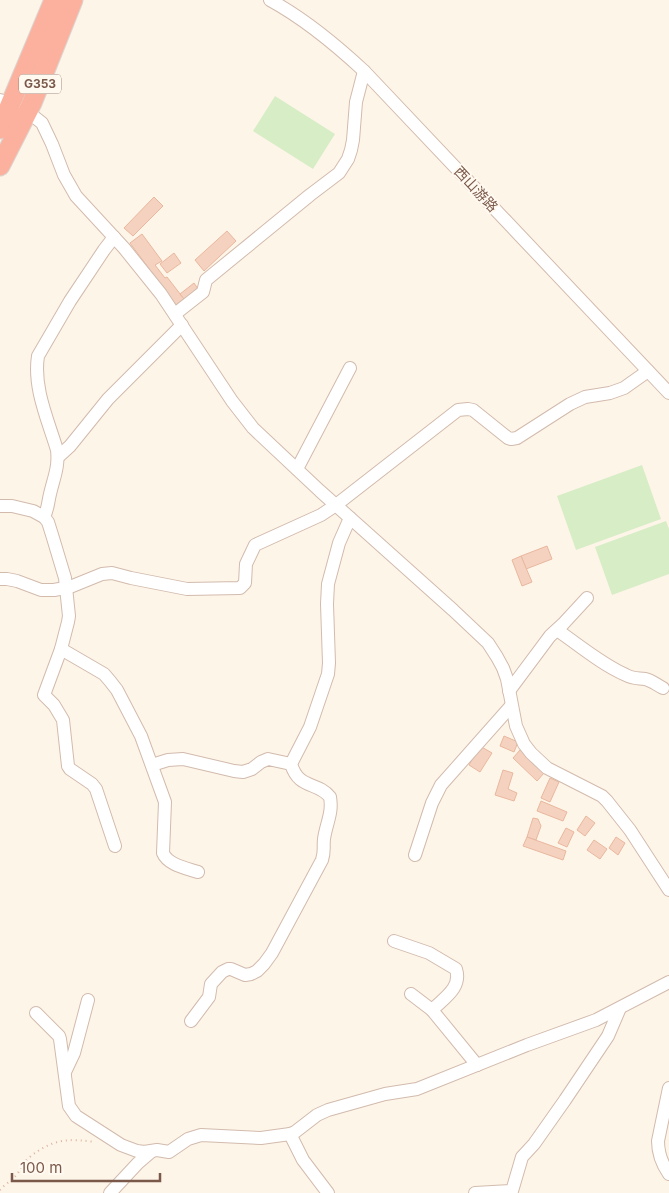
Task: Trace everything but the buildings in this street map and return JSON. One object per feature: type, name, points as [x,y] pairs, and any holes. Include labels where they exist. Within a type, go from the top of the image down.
[{"type":"highway","name":"G353","points":[[0,166],[13,105],[54,0]]},
{"type":"highway","name":"G353","points":[[0,128],[13,105],[54,49],[73,0]]},
{"type":"street","name":"西山游路","points":[[270,0],[316,30],[364,71],[669,393]]},
{"type":"street","points":[[58,457],[70,446],[108,399],[203,292],[206,280],[339,173],[348,159],[351,150],[356,102],[364,71]]},
{"type":"street","points":[[13,105],[42,123],[64,175],[76,196],[114,237],[161,294],[242,415],[297,470],[482,637],[503,668],[516,726],[530,753],[547,768],[602,796],[630,830],[669,890]]},
{"type":"street","points":[[44,517],[48,509],[57,473],[58,457],[40,395],[38,356],[70,301],[114,237]]},
{"type":"street","points":[[297,470],[350,368]]},
{"type":"street","points":[[0,579],[17,581],[40,590],[54,590],[66,588],[102,574],[112,573],[187,590],[240,588],[245,583],[246,564],[255,545],[321,515],[458,410],[473,410],[508,438],[514,439],[570,404],[585,397],[610,393],[624,388],[648,371]]},
{"type":"street","points":[[0,506],[12,506],[33,511],[44,517],[48,522],[65,578],[68,616],[61,649],[44,695],[54,705],[63,720],[68,766],[96,789],[116,846]]},
{"type":"street","points":[[191,1021],[208,997],[211,984],[225,970],[231,969],[248,975],[257,971],[264,964],[272,954],[322,860],[330,814],[330,797],[323,790],[302,781],[295,774],[291,764],[310,727],[328,674],[328,584],[340,543],[350,518]]},
{"type":"street","points":[[509,691],[550,636],[586,598]]},
{"type":"street","points":[[557,630],[624,675],[634,679],[651,681],[663,688]]},
{"type":"street","points":[[61,649],[104,674],[117,690],[141,736],[165,802],[164,856],[171,862],[198,872]]},
{"type":"street","points":[[415,855],[432,803],[441,785],[511,706]]},
{"type":"street","points":[[152,765],[168,760],[183,759],[238,772],[248,770],[268,759],[291,764]]},
{"type":"street","points":[[394,941],[429,953],[456,970],[458,976],[456,987],[432,1010]]},
{"type":"street","points":[[110,1193],[138,1163],[152,1152],[158,1150],[169,1152],[190,1138],[201,1135],[261,1138],[290,1134],[317,1115],[328,1110],[385,1094],[417,1089],[596,1020],[669,982]]},
{"type":"street","points":[[411,994],[432,1010],[476,1065]]},
{"type":"street","points":[[65,1072],[74,1053],[88,1000]]},
{"type":"street","points":[[475,1193],[512,1191],[522,1157],[555,1115],[608,1036],[620,1008]]},
{"type":"street","points":[[36,1013],[59,1036],[68,1106],[72,1112],[121,1145],[137,1151],[152,1152]]},
{"type":"street","points":[[669,1088],[658,1141],[661,1161],[669,1174]]},
{"type":"street","points":[[290,1134],[303,1160],[328,1193]]},
{"type":"path","points":[[0,1190],[16,1176],[24,1162],[49,1144],[63,1140],[78,1140],[110,1146],[121,1145]]},
{"type":"green space","points":[[275,96],[335,134],[313,169],[253,131]]},
{"type":"green space","points":[[642,465],[661,519],[576,550],[557,496]]},
{"type":"green space","points":[[666,521],[669,529],[669,574],[612,595],[595,547]]}]
